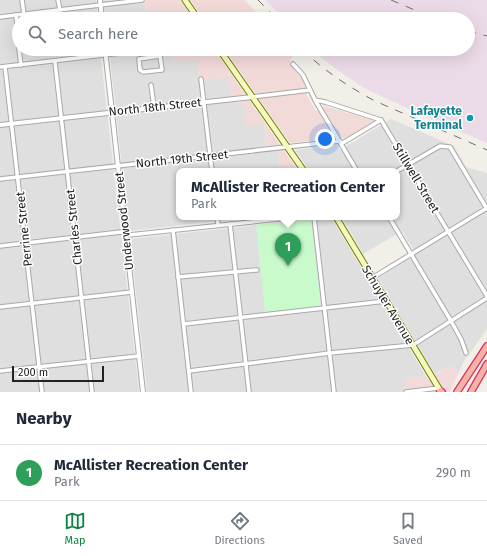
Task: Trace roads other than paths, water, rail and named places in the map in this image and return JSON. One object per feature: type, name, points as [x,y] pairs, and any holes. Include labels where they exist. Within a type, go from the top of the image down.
[{"type":"highway","points":[[456,391],[487,346]]},
{"type":"highway","points":[[471,392],[486,368]]},
{"type":"main road","points":[[184,0],[193,12]]},
{"type":"main road","points":[[224,56],[302,168]]},
{"type":"main road","name":"Schuyler Avenue","points":[[338,220],[441,391]]},
{"type":"street","points":[[22,0],[24,12]]},
{"type":"street","points":[[58,0],[60,10]]},
{"type":"street","points":[[42,12],[100,2],[142,0]]},
{"type":"street","points":[[100,2],[101,12]]},
{"type":"street","points":[[0,17],[12,16]]},
{"type":"street","points":[[20,56],[21,65]]},
{"type":"street","points":[[0,67],[99,56]]},
{"type":"street","name":"Underwood Street","points":[[106,56],[143,392]]},
{"type":"street","points":[[139,56],[140,70],[142,72],[162,70],[160,56],[139,59]]},
{"type":"street","name":"Charles Street","points":[[55,62],[75,237],[80,298],[92,392]]},
{"type":"street","points":[[293,64],[303,75],[315,100],[355,168]]},
{"type":"street","name":"Perrine Street","points":[[5,67],[42,392]]},
{"type":"street","points":[[201,79],[212,168]]},
{"type":"street","points":[[151,85],[154,107]]},
{"type":"street","name":"North 18th Street","points":[[0,125],[310,90]]},
{"type":"street","points":[[315,100],[381,120]]},
{"type":"street","name":"North 19th Street","points":[[0,179],[210,155],[340,143],[381,120]]},
{"type":"street","name":"Stillwell Street","points":[[381,120],[487,297]]},
{"type":"street","points":[[372,278],[487,209],[450,147],[440,146],[400,169]]},
{"type":"street","points":[[217,220],[218,225]]},
{"type":"street","points":[[0,246],[121,232],[129,235],[268,220]]},
{"type":"street","points":[[314,220],[334,392]]},
{"type":"street","points":[[391,220],[451,321],[466,352]]},
{"type":"street","points":[[230,224],[249,392]]},
{"type":"street","points":[[173,230],[191,392]]},
{"type":"street","points":[[178,277],[257,270]]},
{"type":"street","points":[[0,307],[132,292]]},
{"type":"street","points":[[189,371],[330,353],[413,345],[487,297]]},
{"type":"street","points":[[184,324],[386,301]]},
{"type":"street","points":[[0,371],[139,356]]},
{"type":"street","points":[[406,392],[441,391]]},
{"type":"railway","points":[[258,0],[270,12]]},
{"type":"railway","points":[[391,0],[419,12]]},
{"type":"railway","points":[[475,33],[487,36]]},
{"type":"railway","points":[[310,56],[337,78],[375,101],[487,150]]},
{"type":"place","name":"Lafayette Terminal","points":[[470,118]]},
{"type":"place","name":"McAllister Recreation Center","points":[[288,266]]}]
